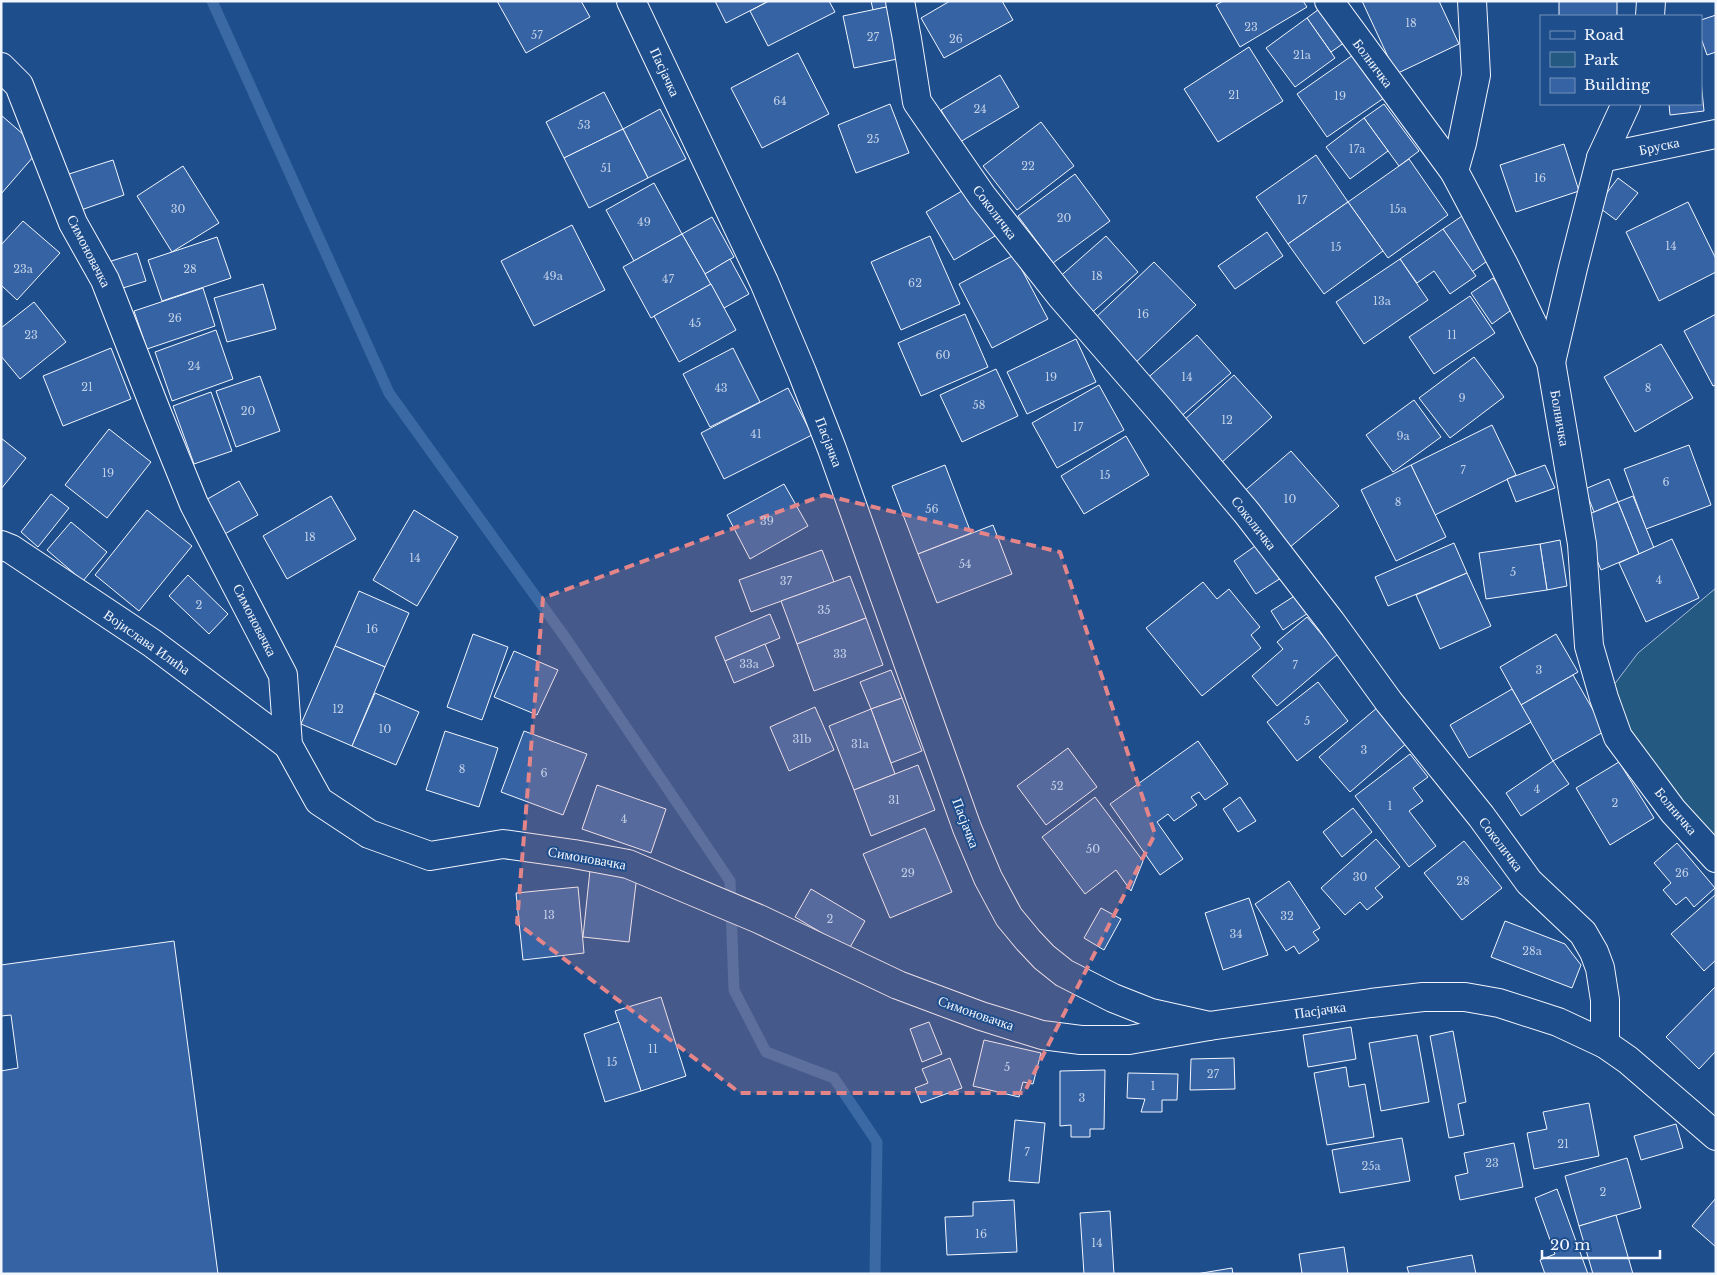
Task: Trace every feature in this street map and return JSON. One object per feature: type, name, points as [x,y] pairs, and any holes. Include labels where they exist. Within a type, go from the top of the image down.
[{"type":"street","name":"Пасјачка","points":[[631,1],[764,282],[802,372],[832,449],[967,828],[988,878],[1009,917],[1044,957],[1064,973],[1112,998],[1151,1013],[1209,1026],[1423,997],[1465,997],[1498,1003],[1558,1022],[1605,1044],[1628,1060],[1716,1136]]},
{"type":"street","name":"Соколичка","points":[[900,1],[908,39],[917,102],[982,196],[1061,296],[1247,513],[1331,622],[1388,702],[1481,816],[1529,882],[1583,932],[1600,968],[1605,1000],[1605,1044]]},
{"type":"street","name":"Болничка","points":[[1329,1],[1454,171],[1506,267],[1551,362],[1582,544],[1589,646],[1604,698],[1618,738],[1673,811],[1716,858]]},
{"type":"street","points":[[1454,171],[1462,143],[1476,75],[1472,1]]},
{"type":"street","points":[[1650,15],[1651,1]]},
{"type":"street","name":"Симоновачка","points":[[1,67],[18,85],[73,223],[105,280],[194,504],[283,676],[288,745],[319,801],[369,834],[430,856],[503,844],[628,864],[759,919],[898,985],[980,1016],[1042,1035],[1081,1040],[1129,1040],[1209,1026]]},
{"type":"street","points":[[1551,362],[1572,268],[1602,158],[1626,105]]},
{"type":"street","name":"Бруска","points":[[1602,158],[1716,134]]},
{"type":"street","name":"Војислава Илића","points":[[1,545],[11,549],[152,644],[288,745]]},
{"type":"highlighted area","points":[[824,495],[1060,552],[1155,834],[1024,1093],[740,1093],[517,923],[543,598]]},
{"type":"green space","points":[[1716,588],[1716,858],[1604,698],[1638,653]]},
{"type":"building","points":[[497,1],[581,1],[590,17],[526,53]]},
{"type":"building","points":[[715,1],[769,1],[726,23]]},
{"type":"building","points":[[769,1],[829,1],[835,12],[768,46],[750,11]]},
{"type":"building","points":[[871,1],[890,1],[891,6],[873,10]]},
{"type":"building","points":[[950,1],[1002,1],[1013,20],[944,58],[921,18]]},
{"type":"building","points":[[1223,1],[1303,1],[1307,7],[1240,47],[1216,5]]},
{"type":"building","points":[[1362,1],[1439,1],[1459,44],[1396,74]]},
{"type":"building","points":[[1559,1],[1617,1],[1617,15],[1559,15]]},
{"type":"building","points":[[891,6],[902,58],[854,68],[843,16]]},
{"type":"building","points":[[1323,6],[1348,40],[1331,52],[1307,18]]},
{"type":"building","points":[[1716,15],[1716,52],[1707,55],[1702,41],[1702,20]]},
{"type":"building","points":[[1307,18],[1335,58],[1295,87],[1266,48]]},
{"type":"building","points":[[1249,47],[1283,101],[1218,142],[1184,89]]},
{"type":"building","points":[[798,53],[829,114],[762,148],[731,88]]},
{"type":"building","points":[[1353,55],[1384,98],[1327,137],[1297,94]]},
{"type":"building","points":[[1000,75],[1019,107],[960,142],[941,110]]},
{"type":"building","points":[[1702,91],[1704,111],[1670,115],[1669,105],[1702,105]]},
{"type":"building","points":[[604,92],[623,129],[564,158],[546,122]]},
{"type":"building","points":[[890,104],[909,153],[856,173],[838,125]]},
{"type":"building","points":[[1384,104],[1419,151],[1399,166],[1364,118]]},
{"type":"building","points":[[660,109],[686,159],[648,178],[623,129]]},
{"type":"building","points":[[1,115],[40,149],[1,194]]},
{"type":"building","points":[[1364,118],[1388,151],[1350,179],[1326,147]]},
{"type":"building","points":[[1041,122],[1074,166],[1017,210],[983,166]]},
{"type":"building","points":[[623,129],[648,178],[589,208],[564,158]]},
{"type":"building","points":[[1564,144],[1579,191],[1516,212],[1500,165]]},
{"type":"building","points":[[1316,155],[1348,202],[1288,244],[1256,197]]},
{"type":"building","points":[[1409,159],[1448,215],[1388,258],[1348,202]]},
{"type":"building","points":[[113,160],[124,195],[81,210],[69,174]]},
{"type":"building","points":[[183,166],[219,223],[172,252],[137,196]]},
{"type":"building","points":[[1075,174],[1110,221],[1053,263],[1018,216]]},
{"type":"building","points":[[1618,178],[1638,193],[1616,220],[1597,206]]},
{"type":"building","points":[[654,183],[682,234],[634,261],[606,210]]},
{"type":"building","points":[[967,188],[995,236],[954,260],[926,212]]},
{"type":"building","points":[[1348,202],[1383,251],[1324,294],[1288,244]]},
{"type":"building","points":[[1688,202],[1716,259],[1716,272],[1659,301],[1626,232]]},
{"type":"building","points":[[1465,214],[1494,256],[1472,272],[1443,229]]},
{"type":"building","points":[[712,217],[734,257],[705,274],[682,234]]},
{"type":"building","points":[[23,221],[60,253],[17,300],[1,285],[1,245]]},
{"type":"building","points":[[572,225],[605,290],[534,326],[501,261]]},
{"type":"building","points":[[1443,229],[1476,276],[1450,294],[1434,271],[1417,283],[1400,259]]},
{"type":"building","points":[[1267,232],[1283,256],[1235,289],[1218,266]]},
{"type":"building","points":[[682,234],[711,284],[651,318],[623,267]]},
{"type":"building","points":[[930,236],[960,304],[901,330],[871,262]]},
{"type":"building","points":[[1106,236],[1138,272],[1088,316],[1056,280]]},
{"type":"building","points":[[217,237],[231,278],[162,301],[148,260]]},
{"type":"building","points":[[137,253],[146,281],[113,291],[105,263]]},
{"type":"building","points":[[1014,255],[1048,319],[992,348],[959,284]]},
{"type":"building","points":[[730,259],[749,294],[724,308],[705,274]]},
{"type":"building","points":[[1400,259],[1428,300],[1364,344],[1336,302]]},
{"type":"building","points":[[1154,262],[1196,305],[1132,366],[1090,323]]},
{"type":"building","points":[[1493,278],[1514,308],[1492,324],[1471,293]]},
{"type":"building","points":[[263,284],[276,329],[227,342],[214,298]]},
{"type":"building","points":[[711,284],[736,330],[679,362],[654,316]]},
{"type":"building","points":[[203,288],[215,326],[147,349],[134,311]]},
{"type":"building","points":[[1470,296],[1495,333],[1434,374],[1409,337]]},
{"type":"building","points":[[34,302],[66,342],[20,379],[1,356],[1,328]]},
{"type":"building","points":[[965,314],[988,367],[921,396],[898,343]]},
{"type":"building","points":[[1716,314],[1716,385],[1713,386],[1684,331]]},
{"type":"building","points":[[216,330],[233,379],[172,401],[155,352]]},
{"type":"building","points":[[1197,335],[1231,373],[1178,419],[1144,381]]},
{"type":"building","points":[[1076,339],[1096,382],[1027,414],[1007,372]]},
{"type":"building","points":[[1661,344],[1693,398],[1635,432],[1604,377]]},
{"type":"building","points":[[111,348],[131,399],[63,426],[43,376]]},
{"type":"building","points":[[733,348],[760,402],[710,427],[683,374]]},
{"type":"building","points":[[1474,357],[1504,397],[1450,438],[1419,398]]},
{"type":"building","points":[[996,369],[1018,416],[962,442],[940,395]]},
{"type":"building","points":[[1234,375],[1272,417],[1220,464],[1182,422]]},
{"type":"building","points":[[260,376],[280,431],[236,447],[216,391]]},
{"type":"building","points":[[1099,385],[1124,430],[1057,468],[1032,423]]},
{"type":"building","points":[[788,388],[812,435],[724,479],[701,433]]},
{"type":"building","points":[[211,392],[232,451],[194,464],[173,406]]},
{"type":"building","points":[[1414,400],[1441,437],[1393,472],[1366,435]]},
{"type":"building","points":[[1492,425],[1516,475],[1435,515],[1411,465]]},
{"type":"building","points":[[109,429],[151,462],[107,518],[65,485]]},
{"type":"building","points":[[1126,436],[1149,475],[1084,514],[1061,476]]},
{"type":"building","points":[[1,438],[26,458],[1,489]]},
{"type":"building","points":[[1689,445],[1711,505],[1646,529],[1624,469]]},
{"type":"building","points":[[1291,451],[1339,506],[1289,548],[1242,493]]},
{"type":"building","points":[[945,465],[971,533],[918,554],[892,486]]},
{"type":"building","points":[[1411,465],[1446,537],[1396,561],[1361,490]]},
{"type":"building","points":[[1545,465],[1555,488],[1516,502],[1507,479]]},
{"type":"building","points":[[1609,479],[1618,502],[1594,512],[1585,489]]},
{"type":"building","points":[[239,481],[258,515],[223,535],[204,501]]},
{"type":"building","points":[[784,484],[808,526],[750,559],[727,515]]},
{"type":"building","points":[[51,494],[69,508],[38,547],[21,532]]},
{"type":"building","points":[[331,496],[356,539],[287,579],[263,536]]},
{"type":"building","points":[[1633,496],[1654,548],[1639,554],[1618,502]]},
{"type":"building","points":[[1618,502],[1639,554],[1601,570],[1580,518]]},
{"type":"building","points":[[147,510],[192,546],[139,611],[95,575]]},
{"type":"building","points":[[414,510],[458,537],[417,606],[373,580]]},
{"type":"building","points":[[71,522],[107,552],[83,581],[47,550]]},
{"type":"building","points":[[993,525],[1012,574],[937,603],[918,554]]},
{"type":"building","points":[[1672,539],[1699,598],[1646,622],[1619,563]]},
{"type":"building","points":[[1560,540],[1567,586],[1547,590],[1540,544]]},
{"type":"building","points":[[1454,543],[1467,573],[1388,606],[1375,577]]},
{"type":"building","points":[[1258,544],[1281,578],[1256,594],[1234,561]]},
{"type":"building","points":[[1540,544],[1547,590],[1486,599],[1479,553]]},
{"type":"building","points":[[822,550],[834,582],[751,612],[739,580]]},
{"type":"building","points":[[1467,573],[1491,626],[1440,649],[1416,595]]},
{"type":"building","points":[[188,575],[228,614],[209,634],[169,596]]},
{"type":"building","points":[[850,576],[866,618],[797,644],[781,601]]},
{"type":"building","points":[[1203,582],[1217,599],[1229,589],[1260,627],[1251,635],[1261,648],[1202,696],[1146,628]]},
{"type":"building","points":[[359,591],[409,613],[385,667],[335,646]]},
{"type":"building","points":[[1296,595],[1308,613],[1283,630],[1271,611]]},
{"type":"building","points":[[770,614],[780,638],[725,661],[715,637]]},
{"type":"building","points":[[1307,617],[1338,654],[1277,706],[1252,676],[1283,649],[1277,642]]},
{"type":"building","points":[[866,618],[883,665],[814,691],[797,644]]},
{"type":"building","points":[[473,634],[508,647],[482,720],[447,707]]},
{"type":"building","points":[[1556,634],[1578,672],[1521,705],[1500,667]]},
{"type":"building","points":[[765,644],[774,666],[734,683],[725,661]]},
{"type":"building","points":[[335,646],[385,667],[352,746],[301,724]]},
{"type":"building","points":[[514,651],[558,670],[537,715],[494,697]]},
{"type":"building","points":[[891,670],[902,698],[871,709],[860,682]]},
{"type":"building","points":[[1573,675],[1605,731],[1553,761],[1521,705]]},
{"type":"building","points":[[1318,682],[1348,721],[1297,761],[1267,722]]},
{"type":"building","points":[[1512,689],[1531,722],[1469,758],[1450,725]]},
{"type":"building","points":[[375,693],[419,712],[396,765],[352,746]]},
{"type":"building","points":[[902,698],[922,751],[891,763],[871,709]]},
{"type":"building","points":[[815,707],[834,750],[789,771],[770,727]]},
{"type":"building","points":[[1378,707],[1408,742],[1350,792],[1319,757]]},
{"type":"building","points":[[871,709],[895,774],[854,790],[829,726]]},
{"type":"building","points":[[445,731],[498,748],[479,807],[426,790]]},
{"type":"building","points":[[524,731],[587,754],[563,815],[501,792]]},
{"type":"building","points":[[1198,741],[1228,784],[1205,800],[1199,792],[1191,797],[1197,805],[1174,821],[1168,814],[1157,822],[1183,859],[1160,875],[1110,804]]},
{"type":"building","points":[[1068,748],[1097,787],[1046,825],[1017,786]]},
{"type":"building","points":[[1410,754],[1428,777],[1413,788],[1423,801],[1409,811],[1436,846],[1409,867],[1355,796]]},
{"type":"building","points":[[1553,761],[1569,784],[1521,816],[1506,793]]},
{"type":"building","points":[[1619,762],[1654,818],[1610,845],[1576,788]]},
{"type":"building","points":[[918,765],[935,810],[871,836],[854,790]]},
{"type":"building","points":[[597,785],[666,809],[651,853],[582,829]]},
{"type":"building","points":[[1095,797],[1143,861],[1131,891],[1116,870],[1085,894],[1042,837]]},
{"type":"building","points":[[1240,797],[1256,821],[1238,832],[1223,809]]},
{"type":"building","points":[[1353,808],[1372,832],[1342,857],[1323,832]]},
{"type":"building","points":[[925,828],[952,892],[890,918],[863,854]]},
{"type":"building","points":[[1376,839],[1400,867],[1375,888],[1383,897],[1367,910],[1360,902],[1345,915],[1321,888]]},
{"type":"building","points":[[1464,841],[1502,888],[1462,920],[1424,873]]},
{"type":"building","points":[[1677,843],[1715,888],[1694,907],[1686,897],[1676,905],[1663,890],[1671,883],[1654,863]]},
{"type":"building","points":[[590,870],[637,875],[629,942],[583,937]]},
{"type":"building","points":[[1289,881],[1320,928],[1313,932],[1319,940],[1299,954],[1294,946],[1286,951],[1255,904]]},
{"type":"building","points":[[578,887],[584,953],[523,960],[516,893]]},
{"type":"building","points":[[811,889],[865,921],[849,949],[795,917]]},
{"type":"building","points":[[1716,894],[1716,960],[1704,971],[1671,934]]},
{"type":"building","points":[[1249,898],[1268,955],[1223,970],[1205,913]]},
{"type":"building","points":[[1101,908],[1121,919],[1104,950],[1084,938]]},
{"type":"building","points":[[1505,921],[1565,944],[1581,965],[1572,988],[1491,957]]},
{"type":"building","points":[[174,941],[218,1274],[1,1274],[1,1071],[18,1068],[11,1015],[1,1016],[1,965]]},
{"type":"building","points":[[1716,986],[1716,1051],[1699,1069],[1666,1037]]},
{"type":"building","points":[[661,997],[686,1076],[641,1091],[615,1011]]},
{"type":"building","points":[[619,1022],[641,1091],[605,1102],[584,1034]]},
{"type":"building","points":[[929,1022],[942,1054],[922,1062],[910,1029]]},
{"type":"building","points":[[1351,1027],[1356,1059],[1308,1067],[1303,1035]]},
{"type":"building","points":[[1453,1031],[1466,1102],[1458,1104],[1464,1135],[1449,1138],[1430,1036]]},
{"type":"building","points":[[1417,1035],[1429,1102],[1381,1111],[1369,1043]]},
{"type":"building","points":[[984,1040],[1041,1053],[1033,1084],[1023,1082],[1019,1097],[973,1086]]},
{"type":"building","points":[[950,1058],[962,1088],[921,1103],[915,1088],[928,1083],[922,1069]]},
{"type":"building","points":[[1234,1058],[1235,1089],[1190,1090],[1191,1059]]},
{"type":"building","points":[[1346,1067],[1349,1087],[1365,1084],[1374,1137],[1327,1145],[1314,1073]]},
{"type":"building","points":[[1105,1070],[1104,1129],[1090,1129],[1090,1137],[1071,1137],[1071,1125],[1060,1126],[1060,1071]]},
{"type":"building","points":[[1128,1073],[1178,1074],[1177,1100],[1162,1100],[1162,1112],[1141,1112],[1145,1099],[1127,1098]]},
{"type":"building","points":[[1589,1103],[1599,1156],[1534,1169],[1527,1133],[1547,1129],[1543,1112]]},
{"type":"building","points":[[1015,1120],[1045,1123],[1039,1183],[1009,1181]]},
{"type":"building","points":[[1676,1124],[1683,1148],[1641,1160],[1634,1136]]},
{"type":"building","points":[[1402,1138],[1410,1181],[1340,1193],[1332,1150]]},
{"type":"building","points":[[1514,1143],[1523,1187],[1460,1200],[1455,1176],[1468,1173],[1464,1153]]},
{"type":"building","points":[[1627,1158],[1641,1208],[1579,1226],[1565,1176]]},
{"type":"building","points":[[1557,1189],[1588,1274],[1545,1274],[1540,1260],[1555,1254],[1535,1198]]},
{"type":"building","points":[[1716,1198],[1716,1247],[1692,1226]]},
{"type":"building","points":[[1014,1200],[1017,1252],[947,1255],[945,1217],[973,1216],[973,1202]]},
{"type":"building","points":[[1110,1211],[1114,1274],[1084,1274],[1080,1213]]},
{"type":"building","points":[[1616,1215],[1633,1274],[1593,1274],[1579,1226]]},
{"type":"building","points":[[1344,1247],[1348,1274],[1300,1274],[1302,1273],[1299,1254]]},
{"type":"building","points":[[1472,1255],[1476,1274],[1409,1274],[1407,1267]]},
{"type":"building","points":[[1232,1268],[1233,1274],[1196,1274]]},
{"type":"waterway","points":[[212,1],[389,393],[567,640],[730,881],[734,990],[766,1052],[834,1078],[877,1142],[875,1274]]}]
